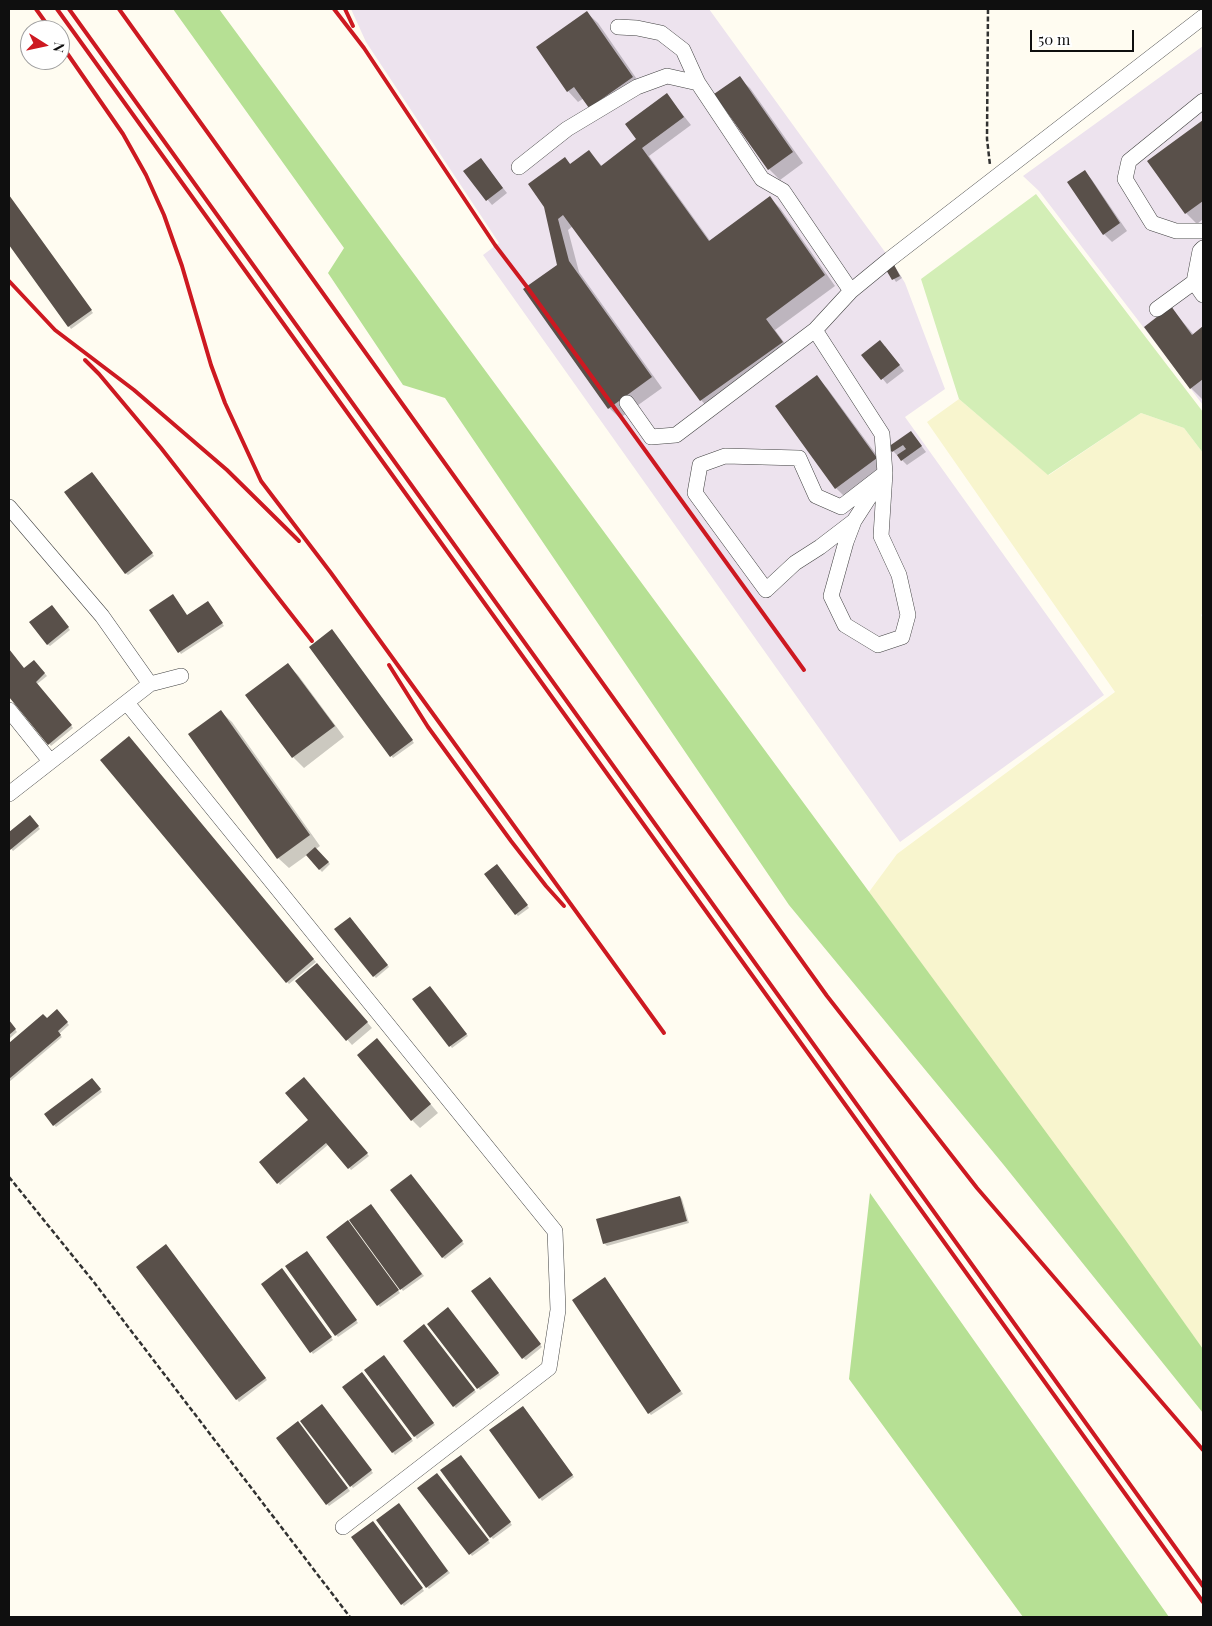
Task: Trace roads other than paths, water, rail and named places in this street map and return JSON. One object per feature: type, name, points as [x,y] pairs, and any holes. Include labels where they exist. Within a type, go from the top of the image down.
[{"type":"lane","points":[[627,403],[651,437],[676,435],[815,330],[851,291],[1203,17]]},
{"type":"lane","points":[[618,27],[637,28],[661,33],[683,50],[698,83],[762,179],[783,191],[851,291]]},
{"type":"lane","points":[[519,167],[567,130],[637,87],[667,76],[698,83]]},
{"type":"lane","points":[[1203,101],[1129,161],[1125,180],[1152,222],[1176,231],[1203,231]]},
{"type":"lane","points":[[1157,308],[1194,282],[1200,251],[1203,248]]},
{"type":"lane","points":[[1194,282],[1203,295]]},
{"type":"lane","points":[[815,330],[882,434],[885,473],[881,536],[899,575],[908,615],[902,637],[878,645],[845,625],[831,596],[854,521],[885,473]]},
{"type":"lane","points":[[854,521],[820,547],[794,563],[766,590],[695,494],[700,465],[725,456],[799,458],[816,496],[841,507],[885,473]]},
{"type":"lane","points":[[9,507],[102,616],[150,684]]},
{"type":"lane","points":[[9,794],[150,684],[181,676]]},
{"type":"lane","points":[[127,703],[554,1231],[558,1310],[549,1368],[343,1527]]},
{"type":"lane","points":[[9,710],[50,761]]},
{"type":"railway","points":[[36,9],[44,20]]},
{"type":"railway","points":[[57,9],[1203,1602]]},
{"type":"railway","points":[[69,9],[1203,1586]]},
{"type":"railway","points":[[119,9],[827,996],[977,1188],[1203,1450]]},
{"type":"railway","points":[[334,9],[364,48],[495,245],[804,670]]},
{"type":"railway","points":[[345,9],[353,26]]},
{"type":"railway","points":[[70,57],[123,134],[146,175],[164,215],[182,266],[211,365],[225,403],[261,481],[331,573],[664,1033]]},
{"type":"railway","points":[[9,281],[55,330],[134,390],[227,470],[299,541]]},
{"type":"railway","points":[[85,360],[161,448],[312,641]]},
{"type":"railway","points":[[389,665],[428,727],[511,841],[564,906]]}]
